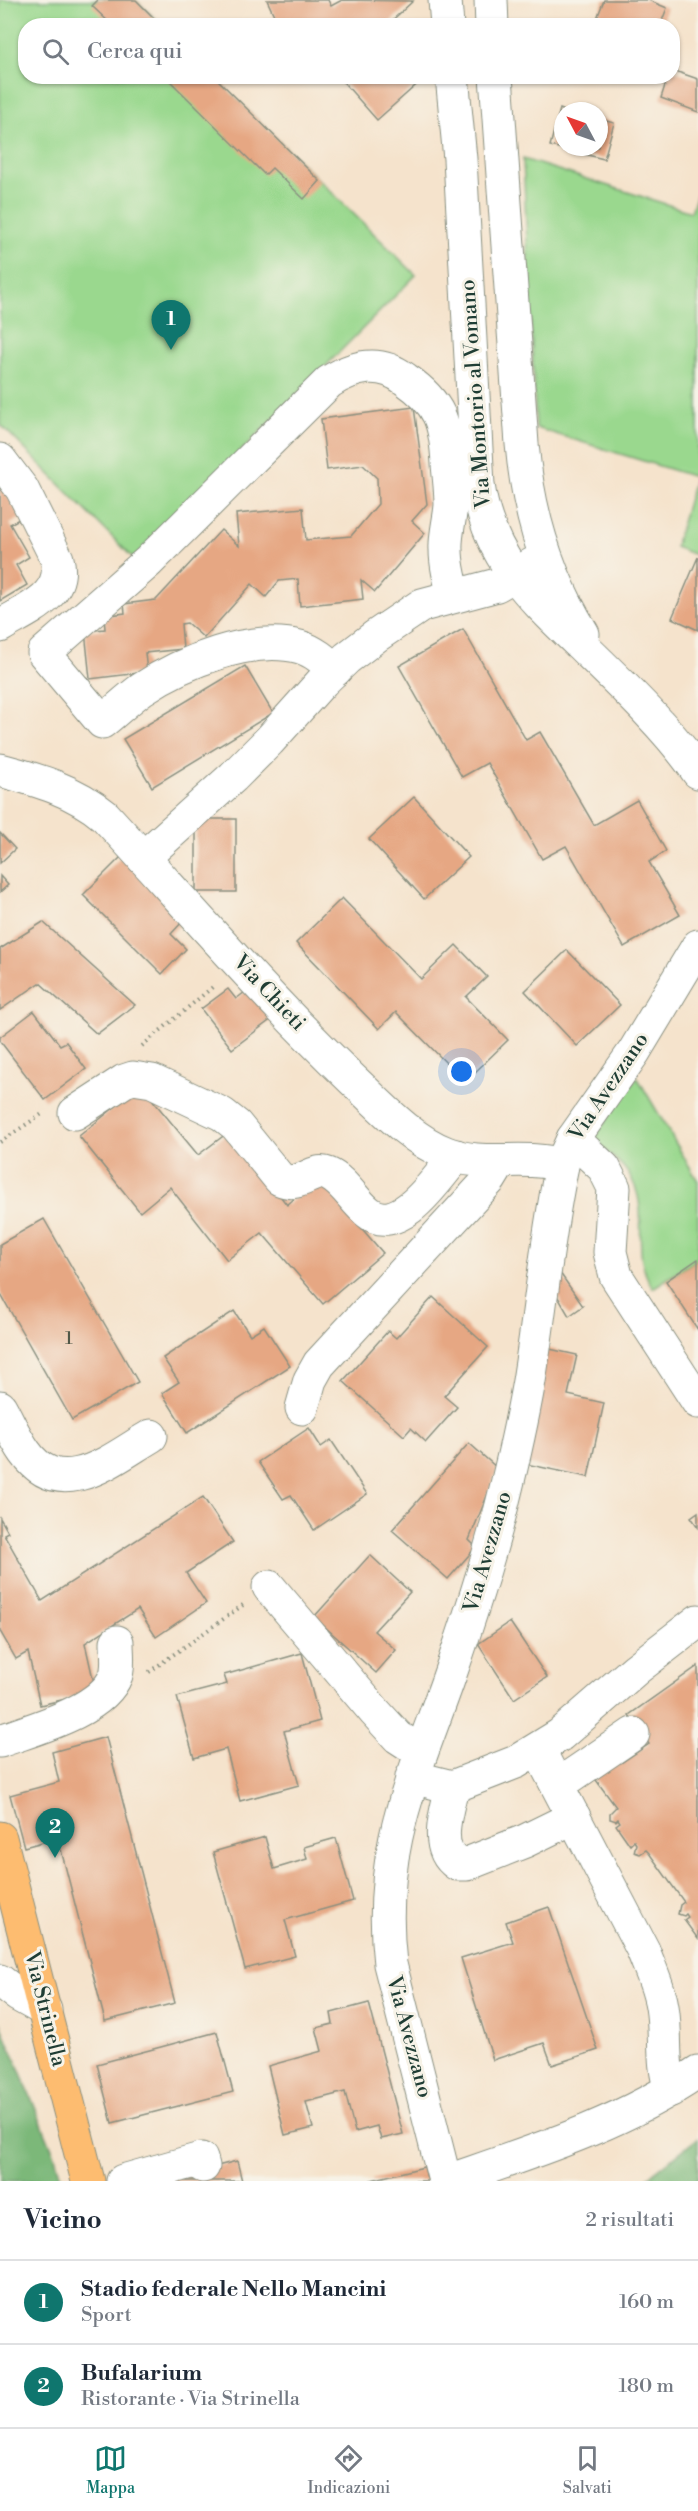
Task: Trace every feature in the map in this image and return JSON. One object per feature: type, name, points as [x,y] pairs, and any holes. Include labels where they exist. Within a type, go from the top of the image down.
[{"type":"main road","name":"Via Strinella","points":[[0,1838],[88,2181]]},
{"type":"street","points":[[446,0],[447,18]]},
{"type":"street","points":[[490,0],[491,18]]},
{"type":"street","name":"Via Montorio al Vomano","points":[[453,84],[460,159],[478,486],[483,512],[493,540],[514,575],[545,611],[671,738],[698,772]]},
{"type":"street","name":"Via Montorio al Vomano","points":[[497,84],[525,473],[531,512],[545,557],[569,610],[605,669]]},
{"type":"street","points":[[335,670],[323,659],[301,648],[268,645],[231,650],[173,672],[142,690],[102,722],[44,653],[148,562],[329,382],[343,373],[358,368],[373,366],[400,375],[426,396],[443,420],[447,436],[451,502],[446,550],[454,595]]},
{"type":"street","points":[[0,460],[22,489],[57,560],[59,570],[56,586],[49,595],[0,626]]},
{"type":"street","points":[[144,858],[233,777],[347,658],[422,605],[480,590],[514,575],[545,557]]},
{"type":"street","name":"Via Chieti","points":[[0,770],[67,791],[89,803],[105,816],[338,1066],[410,1131],[435,1148],[456,1156],[481,1161],[535,1161],[568,1152]]},
{"type":"street","name":"Via Avezzano","points":[[447,2181],[393,1978],[387,1941],[387,1900],[393,1843],[404,1800],[469,1619],[503,1500],[528,1381],[568,1152],[696,955]]},
{"type":"street","points":[[75,1113],[124,1081],[133,1078],[152,1081],[230,1119],[280,1179],[288,1183],[296,1183],[316,1173],[329,1174],[368,1213],[383,1219],[391,1219],[406,1212],[456,1156]]},
{"type":"street","points":[[568,1152],[603,1168],[614,1188],[610,1252],[616,1276],[698,1402]]},
{"type":"street","points":[[302,1408],[310,1380],[319,1364],[490,1179],[501,1161]]},
{"type":"street","points":[[0,1407],[25,1451],[41,1468],[53,1474],[80,1475],[95,1469],[151,1436]]},
{"type":"street","points":[[268,1587],[398,1737],[416,1765],[452,1787]]},
{"type":"street","points":[[452,1787],[516,1762],[538,1749],[571,1726],[629,1675],[698,1621]]},
{"type":"street","points":[[0,1741],[62,1718],[103,1694],[116,1673],[117,1642]]},
{"type":"street","points":[[558,1785],[633,1734]]},
{"type":"street","points":[[447,2181],[597,2127],[637,2109],[685,2081],[665,2069],[663,2013],[656,1983],[643,1950],[538,1749]]},
{"type":"street","points":[[452,1787],[443,1835],[449,1857],[457,1864],[468,1864],[525,1841],[574,1817]]},
{"type":"street","points":[[0,1981],[18,1995],[45,2010]]},
{"type":"street","points":[[123,2181],[201,2159],[203,2166]]},
{"type":"path","points":[[140,1679],[268,1587]]},
{"type":"green space","points":[[0,0],[136,0],[155,18],[18,18],[18,84],[221,84],[416,275],[134,559],[0,424]]},
{"type":"green space","points":[[523,159],[691,212],[698,192],[698,556],[675,547],[695,477],[536,428]]},
{"type":"green space","points":[[637,1077],[698,1181],[698,1259],[653,1288],[642,1263],[640,1210],[634,1184],[621,1165],[592,1140]]},
{"type":"green space","points":[[0,2022],[55,2156],[62,2181],[0,2181]]},
{"type":"green space","points":[[698,2138],[698,2181],[643,2181]]},
{"type":"building","points":[[98,0],[136,0],[154,18],[105,18],[92,6]]},
{"type":"building","points":[[267,0],[328,0],[331,6],[342,0],[413,1],[395,18],[275,18]]},
{"type":"building","points":[[604,0],[648,0],[667,8],[663,18],[597,18]]},
{"type":"building","points":[[680,73],[698,79],[698,112],[661,98],[665,84],[680,84]]},
{"type":"building","points":[[173,84],[222,84],[320,181],[304,199],[272,168],[265,175]]},
{"type":"building","points":[[345,84],[417,84],[377,120]]},
{"type":"building","points":[[608,121],[614,123],[608,145]]},
{"type":"building","points":[[554,131],[554,147],[550,146]]},
{"type":"building","points":[[414,407],[427,504],[412,521],[425,533],[375,592],[361,580],[363,599],[300,606],[298,579],[279,581],[266,597],[252,584],[204,638],[187,623],[181,624],[183,649],[145,653],[147,672],[90,679],[85,631],[105,629],[104,616],[125,613],[124,604],[156,600],[221,530],[239,546],[236,514],[303,508],[306,540],[351,536],[378,504],[377,478],[363,465],[327,470],[321,419]]},
{"type":"building","points":[[0,483],[21,518],[10,524],[29,557],[16,565],[27,585],[0,601]]},
{"type":"building","points":[[698,557],[698,630],[672,618]]},
{"type":"building","points":[[463,629],[526,740],[540,732],[594,825],[637,800],[666,851],[649,862],[680,915],[624,947],[566,846],[542,859],[487,763],[462,777],[399,666]]},
{"type":"building","points":[[245,666],[273,713],[152,787],[123,739]]},
{"type":"building","points":[[414,797],[469,857],[424,899],[369,839]]},
{"type":"building","points":[[196,819],[236,819],[236,892],[196,892]]},
{"type":"building","points":[[0,833],[15,849],[0,863]]},
{"type":"building","points":[[121,857],[184,920],[171,934],[186,949],[162,974],[83,895]]},
{"type":"building","points":[[0,876],[8,885],[0,892]]},
{"type":"building","points":[[342,898],[421,979],[456,945],[487,977],[466,997],[508,1040],[465,1082],[396,1012],[379,1029],[296,943]]},
{"type":"building","points":[[43,922],[135,1005],[97,1034],[40,983],[0,1010],[0,949]]},
{"type":"building","points":[[567,950],[620,1005],[577,1046],[525,991]]},
{"type":"building","points":[[254,985],[277,1015],[232,1049],[201,1009],[228,989],[236,999]]},
{"type":"building","points":[[34,1011],[60,1045],[66,1042],[86,1069],[45,1100],[0,1041],[0,1037]]},
{"type":"building","points":[[141,1086],[198,1155],[230,1131],[287,1205],[318,1178],[383,1253],[323,1304],[262,1233],[227,1260],[170,1187],[140,1212],[79,1136]]},
{"type":"building","points":[[44,1219],[138,1382],[72,1420],[0,1293],[0,1244]]},
{"type":"building","points":[[698,1259],[698,1330],[666,1281]]},
{"type":"building","points":[[560,1273],[583,1306],[569,1316],[555,1292]]},
{"type":"building","points":[[433,1297],[488,1347],[444,1396],[457,1407],[426,1442],[411,1428],[404,1436],[343,1381],[388,1331],[396,1338]]},
{"type":"building","points":[[234,1311],[250,1335],[264,1326],[290,1366],[187,1433],[162,1393],[179,1382],[163,1358]]},
{"type":"building","points":[[545,1348],[577,1355],[568,1395],[604,1403],[588,1477],[521,1463]]},
{"type":"building","points":[[309,1428],[321,1447],[331,1440],[367,1494],[314,1530],[291,1495],[283,1499],[258,1462]]},
{"type":"building","points":[[469,1443],[498,1469],[469,1540],[476,1547],[448,1579],[392,1530]]},
{"type":"building","points":[[203,1497],[233,1542],[186,1573],[206,1603],[156,1637],[138,1609],[85,1643],[96,1692],[40,1705],[28,1652],[16,1659],[0,1631],[0,1518],[8,1532],[4,1534],[42,1601]]},
{"type":"building","points":[[698,1512],[698,1527],[691,1517]]},
{"type":"building","points":[[370,1555],[410,1592],[374,1631],[396,1650],[376,1673],[314,1617]]},
{"type":"building","points":[[510,1622],[547,1677],[514,1699],[478,1644]]},
{"type":"building","points":[[302,1653],[320,1721],[284,1731],[299,1785],[240,1801],[226,1749],[194,1758],[177,1697],[227,1684],[224,1675]]},
{"type":"building","points":[[698,1666],[698,1939],[684,1920],[688,1917],[686,1914],[684,1916],[678,1914],[680,1905],[684,1902],[649,1853],[646,1850],[640,1854],[634,1852],[636,1844],[634,1841],[630,1845],[616,1825],[620,1822],[618,1819],[616,1821],[610,1819],[610,1813],[616,1807],[593,1776],[618,1759],[621,1763],[649,1744],[629,1715]]},
{"type":"building","points":[[106,1737],[175,2003],[105,2021],[58,1838],[24,1847],[10,1795],[59,1782],[52,1752]]},
{"type":"building","points":[[265,1837],[274,1869],[307,1859],[304,1847],[336,1838],[353,1901],[285,1920],[295,1956],[245,1969],[213,1852]]},
{"type":"building","points":[[549,1907],[598,2050],[552,2065],[544,2043],[493,2060],[461,1958],[513,1942],[506,1922]]},
{"type":"building","points":[[369,2003],[403,2134],[381,2139],[377,2126],[355,2132],[345,2092],[306,2102],[313,2128],[285,2135],[268,2066],[322,2051],[316,2028],[333,2024],[331,2013]]},
{"type":"building","points":[[217,2032],[233,2092],[112,2123],[97,2064]]},
{"type":"building","points":[[237,2161],[242,2181],[162,2181],[162,2180]]},
{"type":"building","points":[[424,2167],[428,2181],[371,2181],[371,2180]]},
{"type":"place","name":"Stadio federale Nello Mancini","points":[[171,350]]},
{"type":"place","name":"Bufalarium","points":[[55,1858]]}]
